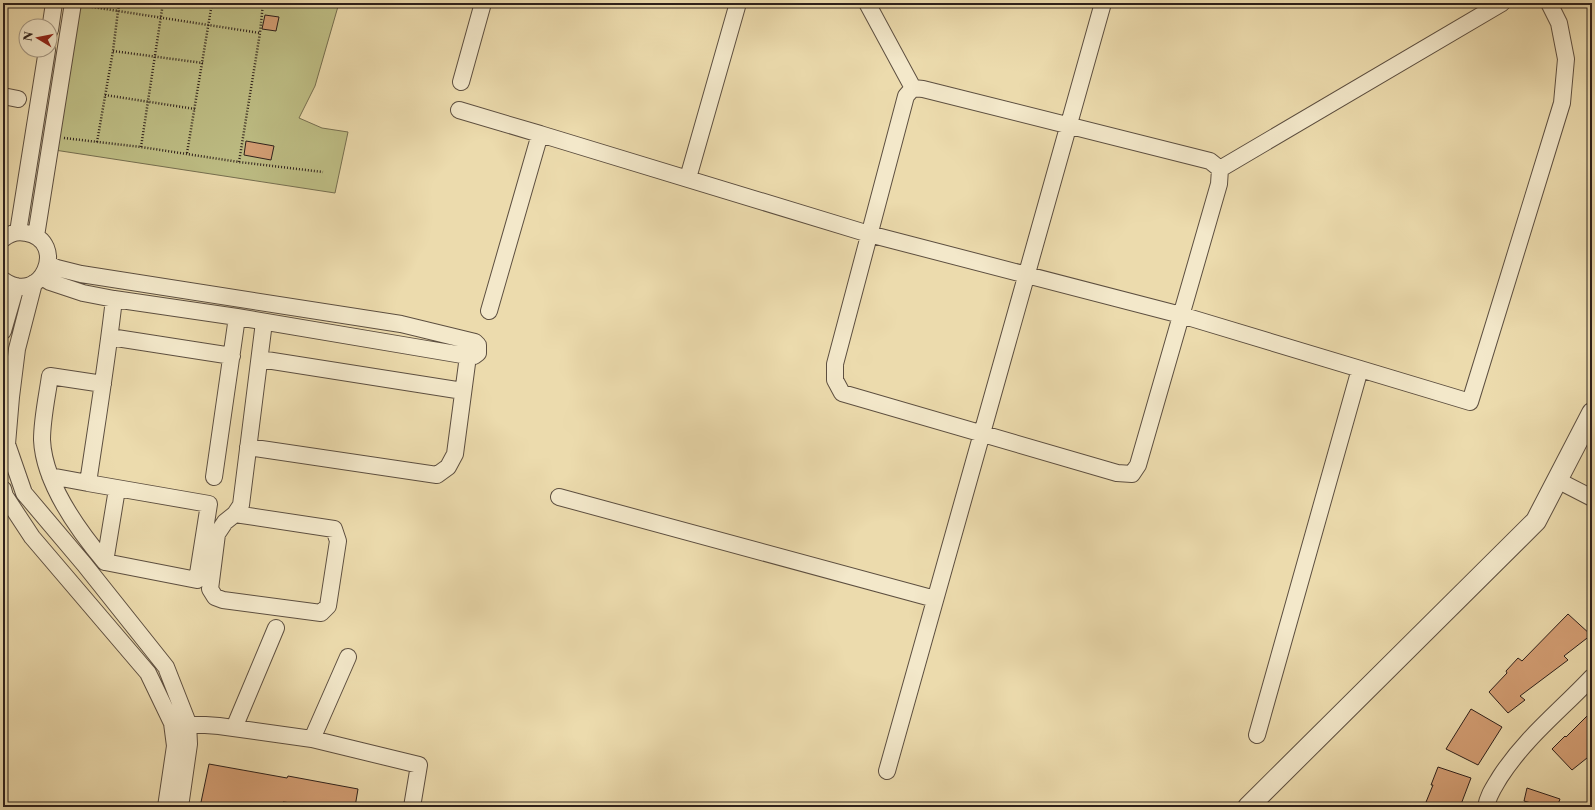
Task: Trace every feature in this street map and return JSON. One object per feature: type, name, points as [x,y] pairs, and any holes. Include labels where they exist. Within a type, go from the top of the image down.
[{"type":"street","points":[[52,18],[54,3]]},
{"type":"street","points":[[36,236],[73,3]]},
{"type":"street","points":[[461,82],[483,3]]},
{"type":"street","points":[[688,178],[738,3]]},
{"type":"street","points":[[867,3],[913,88]]},
{"type":"street","points":[[887,771],[1103,3]]},
{"type":"street","points":[[1220,169],[1502,3]]},
{"type":"street","points":[[459,110],[688,178],[869,234],[1181,315],[1470,402],[1562,103],[1566,60],[1559,23],[1549,3]]},
{"type":"street","points":[[18,232],[46,58]]},
{"type":"street","points":[[913,88],[923,89],[1210,161],[1220,169]]},
{"type":"street","points":[[913,88],[906,96],[869,234],[835,364],[835,380],[842,393],[1118,473],[1132,474],[1138,465],[1219,184],[1220,169]]},
{"type":"street","points":[[489,311],[540,134]]},
{"type":"street","points":[[3,239],[18,232],[24,232],[36,236],[46,248],[48,256],[17,349],[10,397],[7,444],[24,493],[84,564],[166,667],[188,723],[189,744],[180,807]]},
{"type":"street","points":[[3,331],[9,283],[22,287],[41,275],[57,268],[81,274],[402,324],[475,342],[478,345],[478,353],[474,356],[468,356],[237,317],[114,299],[83,293],[41,275]]},
{"type":"street","points":[[88,483],[110,337],[114,299]]},
{"type":"street","points":[[235,514],[334,529],[338,541],[328,606],[321,613],[223,600],[215,596],[210,589],[218,534],[225,522],[235,514],[241,504],[260,359],[257,301]]},
{"type":"street","points":[[214,477],[237,317]]},
{"type":"street","points":[[110,337],[232,356]]},
{"type":"street","points":[[248,447],[438,475],[448,467],[455,454],[468,356]]},
{"type":"street","points":[[260,359],[463,391]]},
{"type":"street","points":[[1256,735],[1360,369]]},
{"type":"street","points":[[50,476],[209,504],[197,580],[105,562],[75,522],[50,476],[42,441],[43,420],[50,376],[103,384]]},
{"type":"street","points":[[1252,806],[1536,521],[1592,413]]},
{"type":"street","points":[[1557,480],[1592,498]]},
{"type":"street","points":[[105,562],[117,488]]},
{"type":"street","points":[[3,489],[5,496],[32,537],[148,673],[172,723],[175,746],[166,807]]},
{"type":"street","points":[[559,496],[935,600]]},
{"type":"street","points":[[234,728],[276,628]]},
{"type":"street","points":[[312,739],[348,657]]},
{"type":"street","points":[[1486,807],[1488,796],[1508,764],[1530,737],[1592,677]]},
{"type":"street","points":[[172,723],[188,723],[234,728],[312,739],[419,765],[412,807]]},
{"type":"path","points":[[73,3],[260,33]]},
{"type":"path","points":[[102,8],[103,3]]},
{"type":"path","points":[[97,142],[113,51],[119,3]]},
{"type":"path","points":[[140,146],[154,56],[162,17],[163,3]]},
{"type":"path","points":[[187,154],[212,3]]},
{"type":"path","points":[[239,162],[260,33],[262,5],[244,3]]},
{"type":"path","points":[[113,51],[203,63]]},
{"type":"path","points":[[105,96],[195,109]]},
{"type":"path","points":[[52,136],[140,146],[239,162],[323,172]]},
{"type":"green space","points":[[73,3],[339,3],[315,86],[299,118],[322,128],[348,132],[335,193],[48,149]]},
{"type":"building","points":[[265,15],[279,17],[276,31],[262,29]]},
{"type":"building","points":[[246,141],[274,146],[271,160],[244,155]]},
{"type":"building","points":[[1568,614],[1591,635],[1564,656],[1568,660],[1520,696],[1525,700],[1508,713],[1489,692],[1507,673],[1506,671],[1518,658],[1522,661]]},
{"type":"building","points":[[1471,709],[1502,727],[1478,765],[1446,749]]},
{"type":"building","points":[[1592,711],[1592,754],[1572,770],[1552,749]]},
{"type":"building","points":[[209,764],[287,778],[288,776],[358,789],[355,807],[327,807],[283,802],[283,807],[200,807]]},
{"type":"building","points":[[1438,767],[1471,778],[1460,807],[1424,807],[1433,785],[1431,785]]},
{"type":"building","points":[[1527,788],[1560,799],[1557,807],[1530,807],[1531,803],[1524,801]]}]
